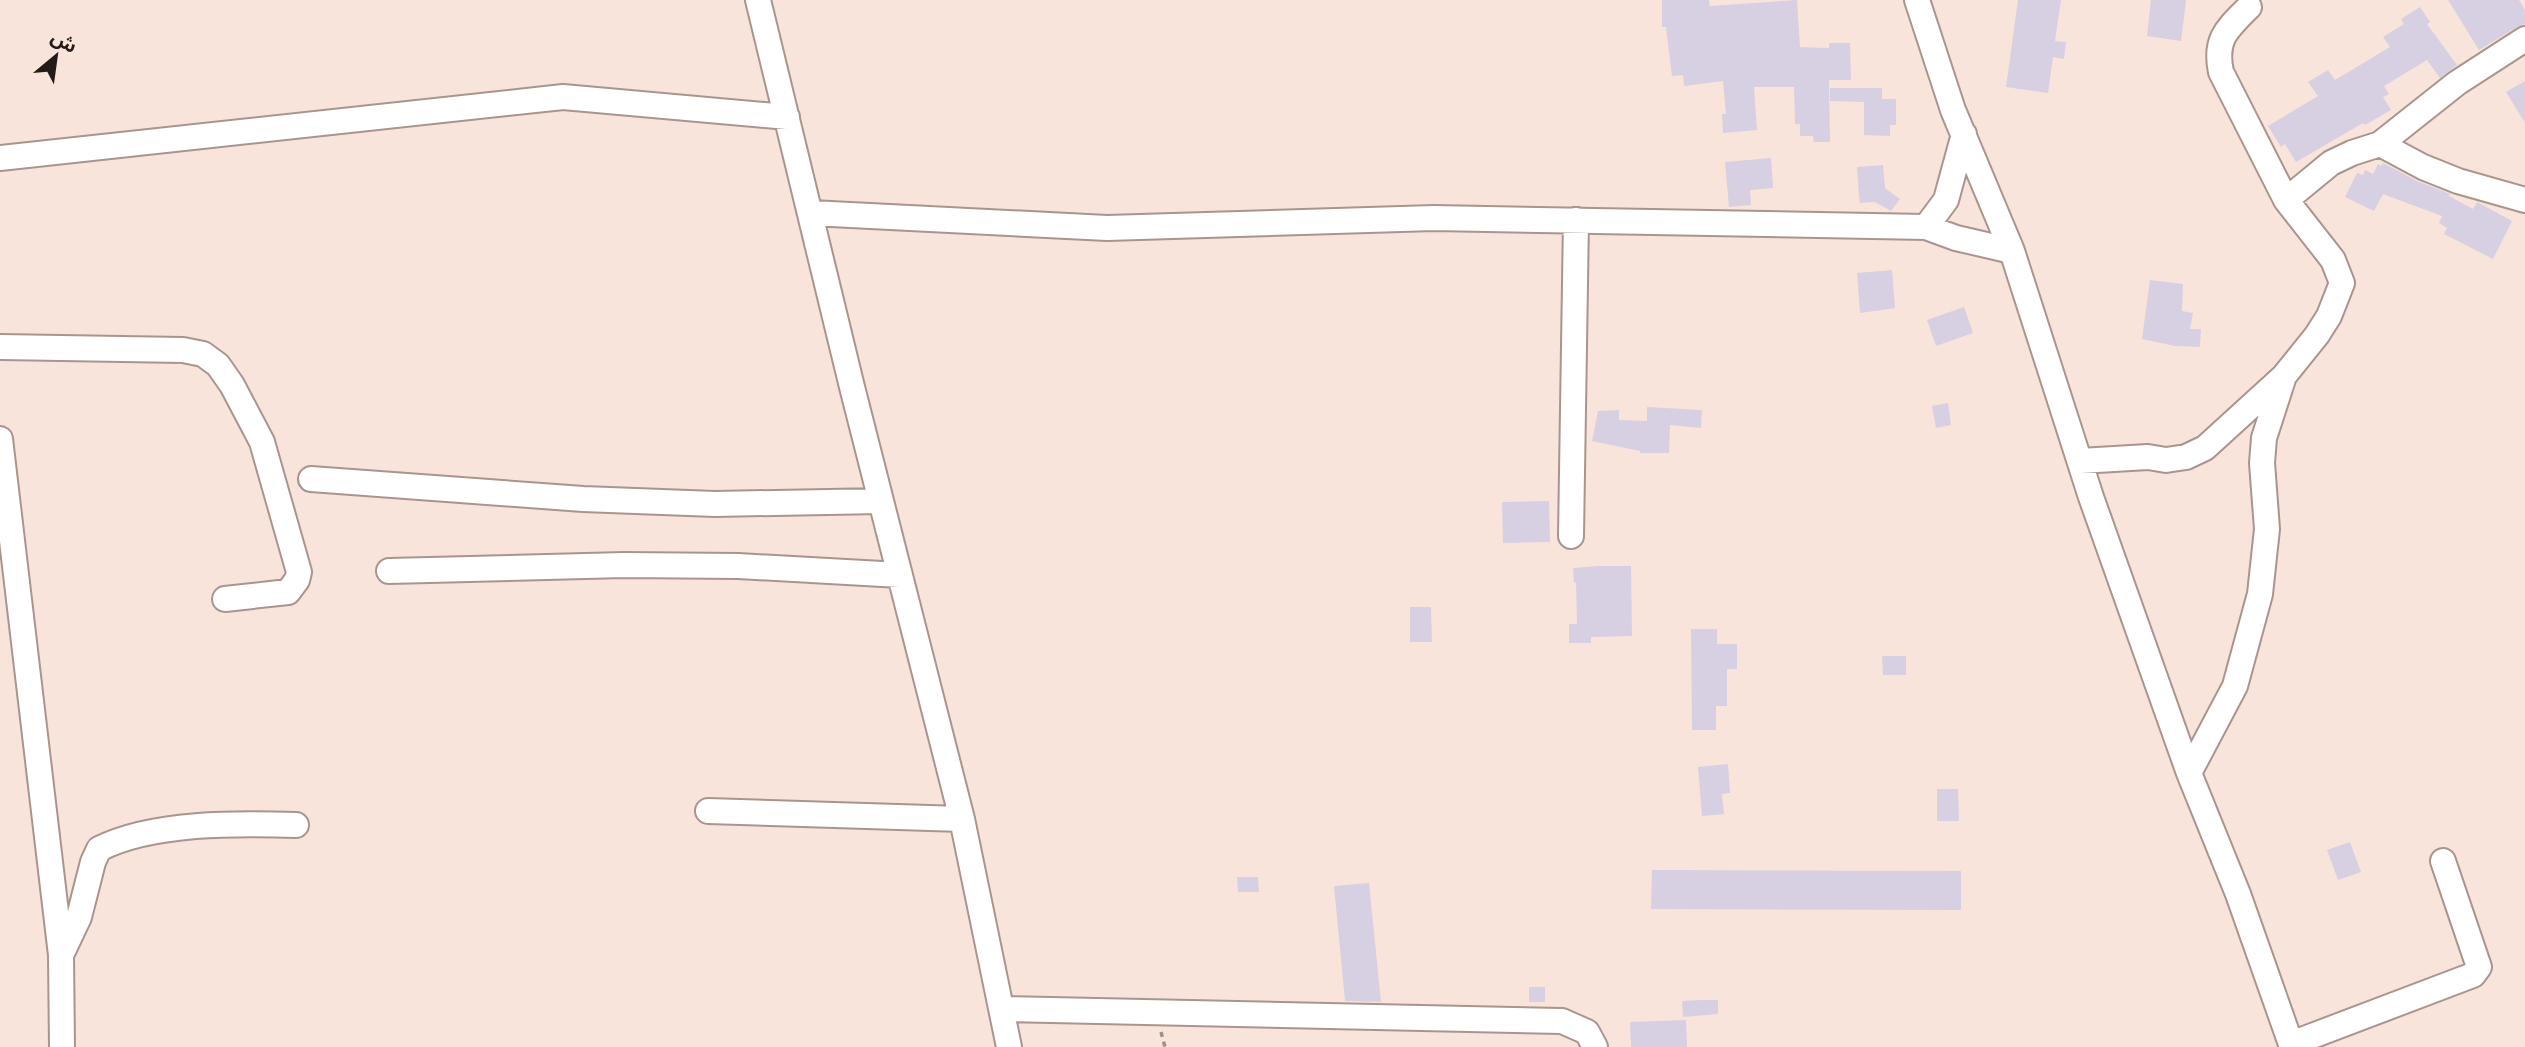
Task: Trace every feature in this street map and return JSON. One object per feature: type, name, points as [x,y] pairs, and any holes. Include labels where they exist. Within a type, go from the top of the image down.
[{"type":"street","points":[[758,0],[962,819],[1009,1047]]},
{"type":"street","points":[[1917,0],[1953,110],[2012,251],[2091,497],[2189,773],[2238,894],[2291,1046],[2477,972],[2479,967],[2443,861]]},
{"type":"street","points":[[2080,461],[2148,457],[2166,460],[2186,457],[2205,448],[2284,376],[2329,316],[2342,283],[2333,260],[2286,200],[2221,72],[2218,48],[2225,31],[2249,7]]},
{"type":"street","points":[[2286,200],[2331,163],[2380,144],[2446,90],[2525,38]]},
{"type":"street","points":[[0,158],[563,97],[787,117]]},
{"type":"street","points":[[1926,227],[1945,200],[1965,134]]},
{"type":"street","points":[[2380,144],[2423,167],[2458,181],[2525,200]]},
{"type":"street","points":[[811,213],[1107,228],[1434,218],[1926,227],[1956,238],[2012,251]]},
{"type":"street","points":[[1571,536],[1576,220]]},
{"type":"street","points":[[0,348],[183,350],[203,354],[218,365],[232,385],[262,442],[299,572],[297,580],[288,592],[225,599]]},
{"type":"street","points":[[2189,773],[2235,686],[2260,594],[2267,529],[2262,463],[2264,438],[2284,376]]},
{"type":"street","points":[[0,439],[61,955],[62,1047]]},
{"type":"street","points":[[312,479],[583,499],[715,504],[881,501]]},
{"type":"street","points":[[389,572],[637,565],[738,566],[900,575]]},
{"type":"street","points":[[708,811],[962,819]]},
{"type":"street","points":[[61,955],[76,926],[99,849],[140,836],[189,827],[248,823],[296,825]]},
{"type":"street","points":[[1002,1009],[1562,1021],[1587,1032],[1595,1047]]},
{"type":"building","points":[[1662,0],[1709,0],[1710,6],[1797,0],[1800,47],[1829,48],[1829,43],[1850,43],[1851,80],[1829,80],[1830,142],[1814,142],[1813,136],[1800,136],[1800,124],[1795,124],[1794,87],[1754,87],[1757,130],[1723,133],[1722,114],[1726,114],[1723,81],[1684,86],[1683,75],[1672,76],[1666,27],[1662,27]]},
{"type":"building","points":[[2018,0],[2061,0],[2055,41],[2066,42],[2064,59],[2053,57],[2048,93],[2006,87]]},
{"type":"building","points":[[2151,0],[2186,0],[2181,41],[2147,36]]},
{"type":"building","points":[[2448,0],[2519,0],[2525,10],[2525,24],[2479,50]]},
{"type":"building","points":[[2420,7],[2430,22],[2427,24],[2457,65],[2440,78],[2427,60],[2384,86],[2389,94],[2383,97],[2391,110],[2296,162],[2285,144],[2281,147],[2268,126],[2318,96],[2308,82],[2328,70],[2335,80],[2390,47],[2383,37],[2404,24],[2401,19]]},
{"type":"building","points":[[2525,81],[2525,123],[2506,92]]},
{"type":"building","points":[[1830,88],[1882,88],[1882,99],[1896,99],[1896,125],[1890,125],[1890,136],[1864,135],[1864,102],[1830,101]]},
{"type":"building","points":[[1771,158],[1773,188],[1750,190],[1751,205],[1729,207],[1725,162]]},
{"type":"building","points":[[2383,163],[2450,194],[2449,196],[2473,209],[2477,202],[2512,221],[2493,259],[2444,234],[2447,228],[2439,223],[2442,216],[2383,194],[2374,211],[2345,197],[2357,173],[2363,175],[2365,170],[2373,174],[2378,164],[2381,166]]},
{"type":"building","points":[[1883,165],[1885,188],[1900,199],[1891,211],[1875,202],[1860,203],[1857,167]]},
{"type":"building","points":[[1892,270],[1895,308],[1860,313],[1857,273]]},
{"type":"building","points":[[2150,280],[2183,284],[2182,311],[2193,313],[2190,329],[2201,329],[2200,347],[2175,346],[2142,339]]},
{"type":"building","points":[[1964,307],[1973,333],[1936,346],[1927,320]]},
{"type":"building","points":[[1948,403],[1951,425],[1936,428],[1932,406]]},
{"type":"building","points":[[1647,407],[1702,410],[1701,428],[1670,425],[1669,453],[1640,453],[1592,441],[1598,411],[1619,410],[1619,420],[1647,421]]},
{"type":"building","points":[[1549,501],[1550,542],[1503,543],[1502,502]]},
{"type":"building","points":[[1631,566],[1632,636],[1591,637],[1591,643],[1569,643],[1569,624],[1577,624],[1573,568]]},
{"type":"building","points":[[1410,607],[1431,607],[1432,642],[1410,642]]},
{"type":"building","points":[[1691,629],[1717,629],[1717,644],[1737,644],[1737,669],[1727,669],[1727,706],[1716,706],[1716,730],[1692,730]]},
{"type":"building","points":[[1882,656],[1906,656],[1906,675],[1883,675]]},
{"type":"building","points":[[1728,764],[1730,793],[1722,794],[1724,814],[1702,816],[1698,767]]},
{"type":"building","points":[[1937,789],[1958,789],[1959,821],[1937,821]]},
{"type":"building","points":[[2350,842],[2361,872],[2338,880],[2327,850]]},
{"type":"building","points":[[1652,870],[1961,871],[1961,910],[1651,909]]},
{"type":"building","points":[[1237,877],[1258,877],[1259,892],[1238,892]]},
{"type":"building","points":[[1369,883],[1381,1002],[1345,1001],[1334,886]]},
{"type":"building","points":[[1529,987],[1545,987],[1545,1002],[1529,1002]]},
{"type":"building","points":[[1718,1000],[1718,1014],[1683,1017],[1682,1001]]},
{"type":"building","points":[[1686,1020],[1687,1047],[1631,1047],[1630,1022]]}]
